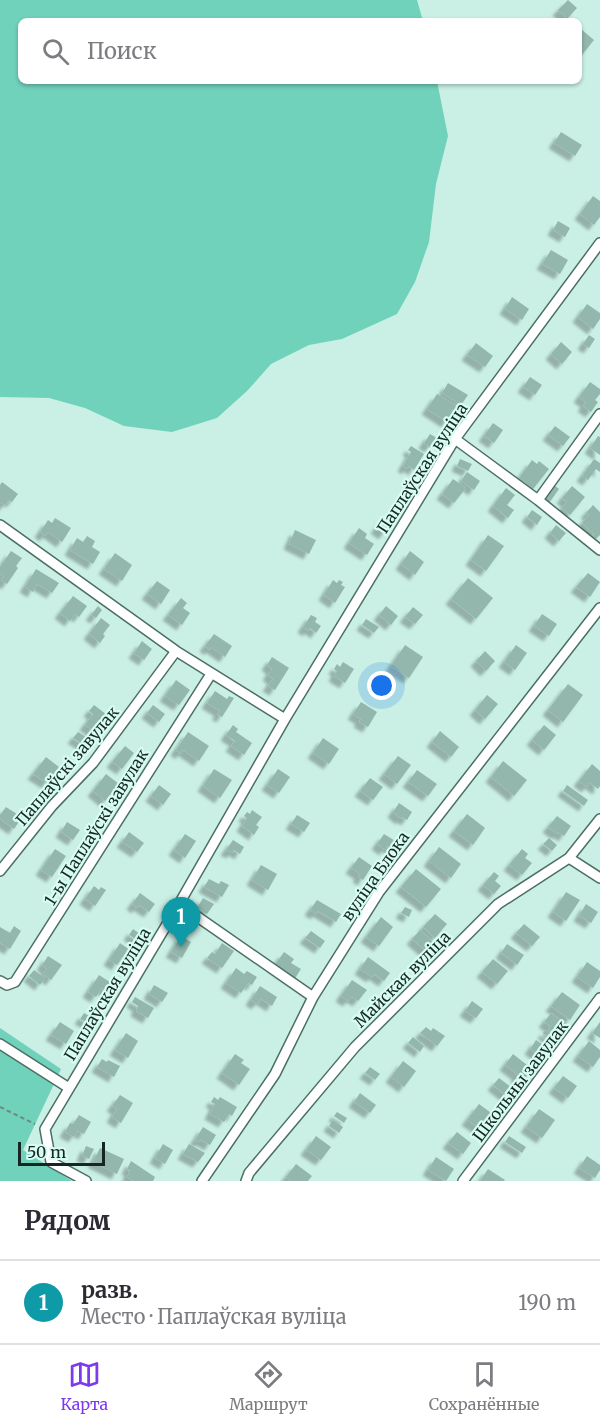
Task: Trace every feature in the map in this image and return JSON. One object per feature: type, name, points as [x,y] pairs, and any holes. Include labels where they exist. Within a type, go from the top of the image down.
[{"type":"street","name":"Паплаўская вуліца","points":[[45,1129],[179,904],[285,719],[455,439],[600,243]]},
{"type":"street","points":[[538,500],[600,414]]},
{"type":"street","points":[[455,439],[538,500],[600,550]]},
{"type":"street","points":[[0,525],[176,651],[285,719]]},
{"type":"street","name":"вуліца Блока","points":[[202,1181],[275,1074],[313,997],[379,892],[600,608]]},
{"type":"street","name":"Паплаўскі завулак","points":[[0,871],[52,806],[93,763],[176,651]]},
{"type":"street","name":"1-ы Паплаўскі завулак","points":[[0,981],[7,985],[15,982],[211,674]]},
{"type":"street","name":"Майская вуліца","points":[[246,1181],[249,1173],[298,1113],[372,1030],[498,904],[569,858],[600,819]]},
{"type":"street","points":[[569,858],[600,878]]},
{"type":"street","points":[[179,904],[313,997]]},
{"type":"street","name":"Школьны завулак","points":[[463,1181],[600,998]]},
{"type":"street","points":[[0,1044],[69,1088]]},
{"type":"street","points":[[45,1129],[51,1162],[86,1181]]},
{"type":"path","points":[[0,1107],[45,1129]]},
{"type":"green space","points":[[0,0],[417,0],[422,18],[18,18],[18,84],[438,84],[448,136],[436,184],[429,242],[415,282],[397,314],[342,339],[309,345],[271,364],[247,391],[217,418],[172,432],[124,426],[85,408],[49,398],[0,397]]},
{"type":"green space","points":[[0,1028],[61,1069],[23,1150],[72,1181],[0,1181]]},
{"type":"building","points":[[568,0],[577,8],[568,18],[558,10]]},
{"type":"building","points":[[582,30],[594,40],[582,55]]},
{"type":"building","points":[[561,132],[582,145],[575,156],[554,143]]},
{"type":"building","points":[[593,196],[600,201],[600,217],[594,225],[580,214]]},
{"type":"building","points":[[558,221],[570,228],[565,237],[553,230]]},
{"type":"building","points":[[551,250],[568,260],[560,274],[542,264]]},
{"type":"building","points":[[512,297],[529,309],[522,320],[505,309]]},
{"type":"building","points":[[587,304],[600,313],[600,319],[593,329],[578,317]]},
{"type":"building","points":[[589,335],[595,339],[589,348],[583,344]]},
{"type":"building","points":[[561,342],[572,352],[562,364],[551,354]]},
{"type":"building","points":[[476,343],[493,356],[485,367],[467,355]]},
{"type":"building","points":[[530,377],[542,385],[535,395],[523,387]]},
{"type":"building","points":[[590,382],[600,389],[600,394],[595,400],[598,402],[591,412],[583,406],[586,402],[579,397]]},
{"type":"building","points":[[448,383],[468,395],[461,405],[442,393]]},
{"type":"building","points":[[437,394],[457,406],[447,422],[427,409]]},
{"type":"building","points":[[493,423],[503,430],[494,443],[484,436]]},
{"type":"building","points":[[555,426],[570,437],[563,446],[548,435]]},
{"type":"building","points":[[430,434],[437,438],[430,447],[424,443]]},
{"type":"building","points":[[598,436],[600,437],[600,455],[590,448]]},
{"type":"building","points":[[411,446],[424,454],[414,470],[409,466],[407,469],[403,466],[411,452],[408,450]]},
{"type":"building","points":[[460,459],[472,464],[468,471],[457,466]]},
{"type":"building","points":[[594,459],[600,463],[600,472],[596,469],[588,480],[582,476]]},
{"type":"building","points":[[532,460],[537,464],[539,461],[549,469],[533,489],[519,478]]},
{"type":"building","points":[[467,472],[480,481],[474,490],[461,481]]},
{"type":"building","points":[[453,479],[466,488],[454,503],[442,494]]},
{"type":"building","points":[[2,482],[18,494],[12,502],[9,500],[5,505],[0,502]]},
{"type":"building","points":[[554,485],[559,489],[549,503],[544,499]]},
{"type":"building","points":[[572,486],[585,497],[570,515],[562,508],[567,502],[562,498]]},
{"type":"building","points":[[506,488],[515,495],[507,505],[514,510],[508,518],[493,506]]},
{"type":"building","points":[[593,505],[600,512],[600,535],[596,539],[582,523],[589,515],[586,513]]},
{"type":"building","points":[[532,510],[542,517],[537,525],[527,517]]},
{"type":"building","points":[[55,518],[71,528],[62,542],[48,532],[45,536],[40,532],[48,520],[52,523]]},
{"type":"building","points":[[383,519],[391,525],[384,534],[376,528]]},
{"type":"building","points":[[556,525],[566,533],[559,541],[550,533]]},
{"type":"building","points":[[359,528],[367,534],[365,538],[374,544],[367,555],[349,543]]},
{"type":"building","points":[[295,530],[316,540],[309,554],[289,544]]},
{"type":"building","points":[[488,535],[504,546],[486,571],[471,560]]},
{"type":"building","points":[[87,536],[95,541],[92,547],[100,552],[93,564],[70,550],[77,538],[83,542]]},
{"type":"building","points":[[11,551],[22,558],[7,584],[1,580],[4,576],[0,574],[0,567]]},
{"type":"building","points":[[410,551],[424,562],[415,575],[401,564]]},
{"type":"building","points":[[115,553],[132,565],[122,581],[104,569]]},
{"type":"building","points":[[36,569],[59,583],[52,593],[37,584],[33,592],[25,587]]},
{"type":"building","points":[[588,573],[600,582],[590,597],[576,587]]},
{"type":"building","points":[[468,578],[493,598],[476,619],[451,599]]},
{"type":"building","points":[[333,580],[337,583],[339,580],[343,582],[341,585],[345,587],[335,603],[324,595]]},
{"type":"building","points":[[157,581],[170,590],[161,604],[147,594]]},
{"type":"building","points":[[73,596],[87,606],[79,617],[75,614],[70,621],[60,613]]},
{"type":"building","points":[[181,598],[187,603],[183,608],[190,613],[182,625],[168,615]]},
{"type":"building","points":[[98,606],[102,610],[96,618],[91,615]]},
{"type":"building","points":[[386,606],[398,616],[391,625],[379,615]]},
{"type":"building","points":[[413,607],[423,615],[415,624],[405,617]]},
{"type":"building","points":[[542,614],[557,624],[549,636],[534,626]]},
{"type":"building","points":[[311,615],[317,618],[315,622],[321,626],[316,633],[310,628],[308,631],[303,627]]},
{"type":"building","points":[[101,618],[110,625],[100,643],[89,634]]},
{"type":"building","points":[[366,619],[379,627],[374,633],[362,625]]},
{"type":"building","points":[[214,634],[232,646],[225,657],[211,647],[210,650],[205,646]]},
{"type":"building","points":[[142,641],[152,649],[144,660],[134,653]]},
{"type":"building","points":[[405,645],[423,657],[409,678],[391,666]]},
{"type":"building","points":[[516,645],[527,653],[515,670],[504,662]]},
{"type":"building","points":[[485,651],[495,661],[486,671],[476,661]]},
{"type":"building","points":[[272,657],[289,668],[275,690],[268,686],[273,679],[268,675],[272,669],[267,665]]},
{"type":"building","points":[[343,662],[354,669],[345,683],[334,676],[337,664],[340,667]]},
{"type":"building","points":[[176,680],[190,690],[179,705],[165,696]]},
{"type":"building","points":[[568,684],[583,695],[563,722],[548,710]]},
{"type":"building","points":[[215,691],[227,699],[229,696],[234,698],[222,717],[217,714],[220,711],[207,703]]},
{"type":"building","points":[[487,695],[498,704],[485,719],[475,710]]},
{"type":"building","points":[[361,702],[377,712],[368,727],[359,722],[361,719],[353,714]]},
{"type":"building","points":[[94,705],[106,714],[93,731],[85,725],[93,714],[89,711]]},
{"type":"building","points":[[153,705],[165,714],[159,722],[147,713]]},
{"type":"building","points":[[233,725],[238,729],[236,732],[252,743],[244,755],[231,746],[235,741],[226,735]]},
{"type":"building","points":[[544,725],[556,735],[544,750],[532,740]]},
{"type":"building","points":[[440,731],[459,747],[451,757],[432,742]]},
{"type":"building","points":[[78,732],[88,738],[84,745],[73,738]]},
{"type":"building","points":[[188,732],[209,746],[199,761],[183,750],[181,754],[176,750]]},
{"type":"building","points":[[323,738],[339,749],[329,764],[313,753]]},
{"type":"building","points":[[125,746],[134,753],[122,769],[112,762]]},
{"type":"building","points":[[398,756],[411,765],[397,784],[384,774]]},
{"type":"building","points":[[46,757],[59,767],[47,783],[33,774]]},
{"type":"building","points":[[503,761],[527,780],[514,796],[491,777]]},
{"type":"building","points":[[592,764],[600,771],[598,789],[590,783],[587,787],[579,781]]},
{"type":"building","points":[[214,769],[232,780],[220,798],[203,786]]},
{"type":"building","points":[[278,769],[290,777],[279,793],[267,785]]},
{"type":"building","points":[[417,770],[437,784],[428,796],[408,782]]},
{"type":"building","points":[[106,774],[119,784],[105,801],[93,791]]},
{"type":"building","points":[[370,778],[383,787],[373,800],[360,791]]},
{"type":"building","points":[[159,785],[171,794],[163,805],[151,796]]},
{"type":"building","points":[[567,785],[588,800],[584,806],[563,791]]},
{"type":"building","points":[[399,803],[412,812],[407,820],[402,817],[401,819],[393,812]]},
{"type":"building","points":[[6,807],[17,814],[19,811],[24,814],[14,829],[0,819]]},
{"type":"building","points":[[252,810],[262,817],[256,825],[259,827],[254,835],[242,826],[247,818],[244,816],[247,812],[250,814]]},
{"type":"building","points":[[467,814],[485,828],[473,845],[454,831]]},
{"type":"building","points":[[297,815],[310,823],[304,832],[291,824]]},
{"type":"building","points":[[557,816],[571,826],[564,836],[548,827]]},
{"type":"building","points":[[67,822],[80,830],[73,840],[61,832]]},
{"type":"building","points":[[129,832],[144,843],[137,852],[122,842]]},
{"type":"building","points":[[185,834],[196,841],[185,858],[174,850]]},
{"type":"building","points":[[384,834],[397,842],[392,849],[387,846],[385,850],[377,844]]},
{"type":"building","points":[[549,838],[557,845],[552,851],[543,844]]},
{"type":"building","points":[[233,840],[244,847],[240,854],[234,850],[232,853],[226,850]]},
{"type":"building","points":[[439,847],[461,864],[451,878],[429,861]]},
{"type":"building","points":[[55,849],[66,856],[52,877],[41,870]]},
{"type":"building","points":[[522,849],[528,854],[525,858],[532,863],[522,875],[509,865]]},
{"type":"building","points":[[359,857],[372,866],[363,880],[358,877],[360,874],[351,868]]},
{"type":"building","points":[[261,865],[277,874],[268,890],[252,880]]},
{"type":"building","points":[[416,869],[441,889],[426,907],[401,887]]},
{"type":"building","points":[[494,872],[499,876],[495,881],[501,886],[494,894],[483,885]]},
{"type":"building","points":[[209,879],[219,884],[221,881],[229,885],[222,897],[204,887]]},
{"type":"building","points":[[94,886],[99,890],[101,887],[106,890],[95,906],[85,899]]},
{"type":"building","points":[[566,892],[580,900],[566,921],[553,912]]},
{"type":"building","points":[[140,893],[155,904],[149,912],[139,905],[137,908],[132,904]]},
{"type":"building","points":[[203,898],[214,904],[207,914],[197,908]]},
{"type":"building","points":[[317,900],[341,914],[336,922],[318,911],[316,914],[310,910]]},
{"type":"building","points":[[586,904],[598,912],[591,923],[579,916]]},
{"type":"building","points":[[405,907],[412,910],[409,917],[401,913]]},
{"type":"building","points":[[435,914],[447,924],[435,938],[423,927]]},
{"type":"building","points":[[381,917],[393,927],[379,946],[366,937]]},
{"type":"building","points":[[524,924],[540,937],[532,946],[516,933]]},
{"type":"building","points":[[14,926],[21,931],[10,949],[0,943],[0,927],[10,933]]},
{"type":"building","points":[[133,929],[143,936],[139,941],[129,935]]},
{"type":"building","points":[[420,930],[436,945],[428,953],[412,939]]},
{"type":"building","points":[[311,931],[325,941],[320,948],[305,938]]},
{"type":"building","points":[[181,936],[191,942],[182,958],[171,952]]},
{"type":"building","points":[[120,943],[130,950],[117,965],[109,960]]},
{"type":"building","points":[[222,943],[234,951],[222,968],[207,958],[212,952],[215,954]]},
{"type":"building","points":[[507,944],[524,955],[517,965],[501,953]]},
{"type":"building","points":[[284,952],[294,959],[291,963],[301,969],[294,980],[274,966]]},
{"type":"building","points":[[48,956],[62,965],[51,980],[43,974],[47,969],[42,965]]},
{"type":"building","points":[[368,957],[390,973],[384,981],[360,969]]},
{"type":"building","points":[[493,959],[508,971],[497,984],[482,972]]},
{"type":"building","points":[[587,962],[600,971],[600,977],[593,988],[577,977]]},
{"type":"building","points":[[236,968],[244,974],[247,971],[257,977],[252,985],[248,983],[241,993],[226,983]]},
{"type":"building","points":[[34,970],[45,978],[40,985],[29,976]]},
{"type":"building","points":[[99,975],[113,984],[108,992],[102,988],[96,997],[88,992]]},
{"type":"building","points":[[352,980],[367,990],[358,1001],[352,997],[348,1001],[341,996]]},
{"type":"building","points":[[154,985],[168,993],[162,1002],[149,994]]},
{"type":"building","points":[[260,986],[277,997],[272,1006],[261,999],[257,1004],[251,1000]]},
{"type":"building","points":[[562,992],[580,1005],[570,1020],[551,1006]]},
{"type":"building","points":[[135,997],[154,1008],[148,1018],[136,1011],[138,1006],[132,1002]]},
{"type":"building","points":[[472,1001],[483,1009],[476,1018],[465,1011]]},
{"type":"building","points":[[84,1013],[91,1017],[88,1023],[80,1019]]},
{"type":"building","points":[[551,1013],[567,1025],[558,1037],[548,1030],[550,1026],[544,1022]]},
{"type":"building","points":[[60,1022],[74,1031],[66,1044],[51,1035]]},
{"type":"building","points":[[600,1022],[600,1038],[592,1033]]},
{"type":"building","points":[[426,1027],[431,1031],[433,1028],[445,1036],[437,1046],[420,1033]]},
{"type":"building","points":[[545,1030],[556,1037],[553,1041],[543,1033]]},
{"type":"building","points":[[126,1033],[138,1041],[128,1058],[115,1050]]},
{"type":"building","points":[[413,1037],[424,1046],[420,1052],[408,1043]]},
{"type":"building","points":[[536,1040],[549,1049],[542,1058],[530,1049]]},
{"type":"building","points":[[589,1041],[600,1050],[600,1057],[593,1067],[578,1056]]},
{"type":"building","points":[[235,1054],[244,1060],[241,1063],[250,1069],[239,1085],[222,1073]]},
{"type":"building","points":[[513,1054],[527,1065],[529,1062],[534,1067],[522,1082],[516,1077],[518,1075],[505,1065]]},
{"type":"building","points":[[102,1059],[120,1066],[114,1077],[97,1067]]},
{"type":"building","points":[[403,1061],[416,1071],[404,1087],[391,1077]]},
{"type":"building","points":[[370,1067],[380,1074],[375,1080],[365,1073]]},
{"type":"building","points":[[563,1076],[577,1086],[568,1098],[554,1088]]},
{"type":"building","points":[[499,1078],[515,1090],[509,1098],[493,1085]]},
{"type":"building","points":[[360,1093],[376,1105],[370,1113],[354,1102]]},
{"type":"building","points":[[120,1095],[133,1103],[121,1123],[112,1117],[117,1109],[112,1106]]},
{"type":"building","points":[[214,1097],[218,1100],[220,1097],[237,1107],[232,1116],[229,1114],[224,1122],[210,1114],[215,1104],[211,1102]]},
{"type":"building","points":[[479,1104],[494,1115],[483,1131],[467,1120]]},
{"type":"building","points":[[539,1109],[555,1120],[542,1138],[526,1127]]},
{"type":"building","points":[[337,1112],[347,1118],[344,1123],[334,1116]]},
{"type":"building","points":[[79,1115],[91,1122],[84,1134],[78,1131],[74,1137],[65,1132],[70,1123],[73,1124]]},
{"type":"building","points":[[333,1120],[343,1127],[339,1133],[329,1126]]},
{"type":"building","points":[[203,1127],[216,1135],[210,1145],[201,1140],[199,1142],[195,1140]]},
{"type":"building","points":[[457,1132],[471,1143],[463,1154],[448,1143]]},
{"type":"building","points":[[316,1136],[331,1147],[321,1160],[306,1150]]},
{"type":"building","points":[[509,1136],[526,1147],[522,1153],[505,1142]]},
{"type":"building","points":[[163,1144],[173,1150],[165,1164],[155,1158]]},
{"type":"building","points":[[189,1144],[205,1153],[198,1162],[183,1154]]},
{"type":"building","points":[[86,1146],[94,1149],[89,1159],[82,1156]]},
{"type":"building","points":[[100,1148],[124,1159],[117,1174],[93,1162]]},
{"type":"building","points":[[587,1156],[600,1165],[595,1178],[579,1168]]},
{"type":"building","points":[[436,1157],[454,1169],[446,1181],[428,1170]]},
{"type":"building","points":[[131,1161],[155,1177],[153,1181],[133,1181],[127,1177],[130,1171],[127,1169]]},
{"type":"building","points":[[296,1164],[312,1176],[308,1181],[291,1181],[286,1177]]},
{"type":"building","points":[[488,1169],[505,1180],[480,1181]]},
{"type":"place","name":"разв.","points":[[181,947]]}]
